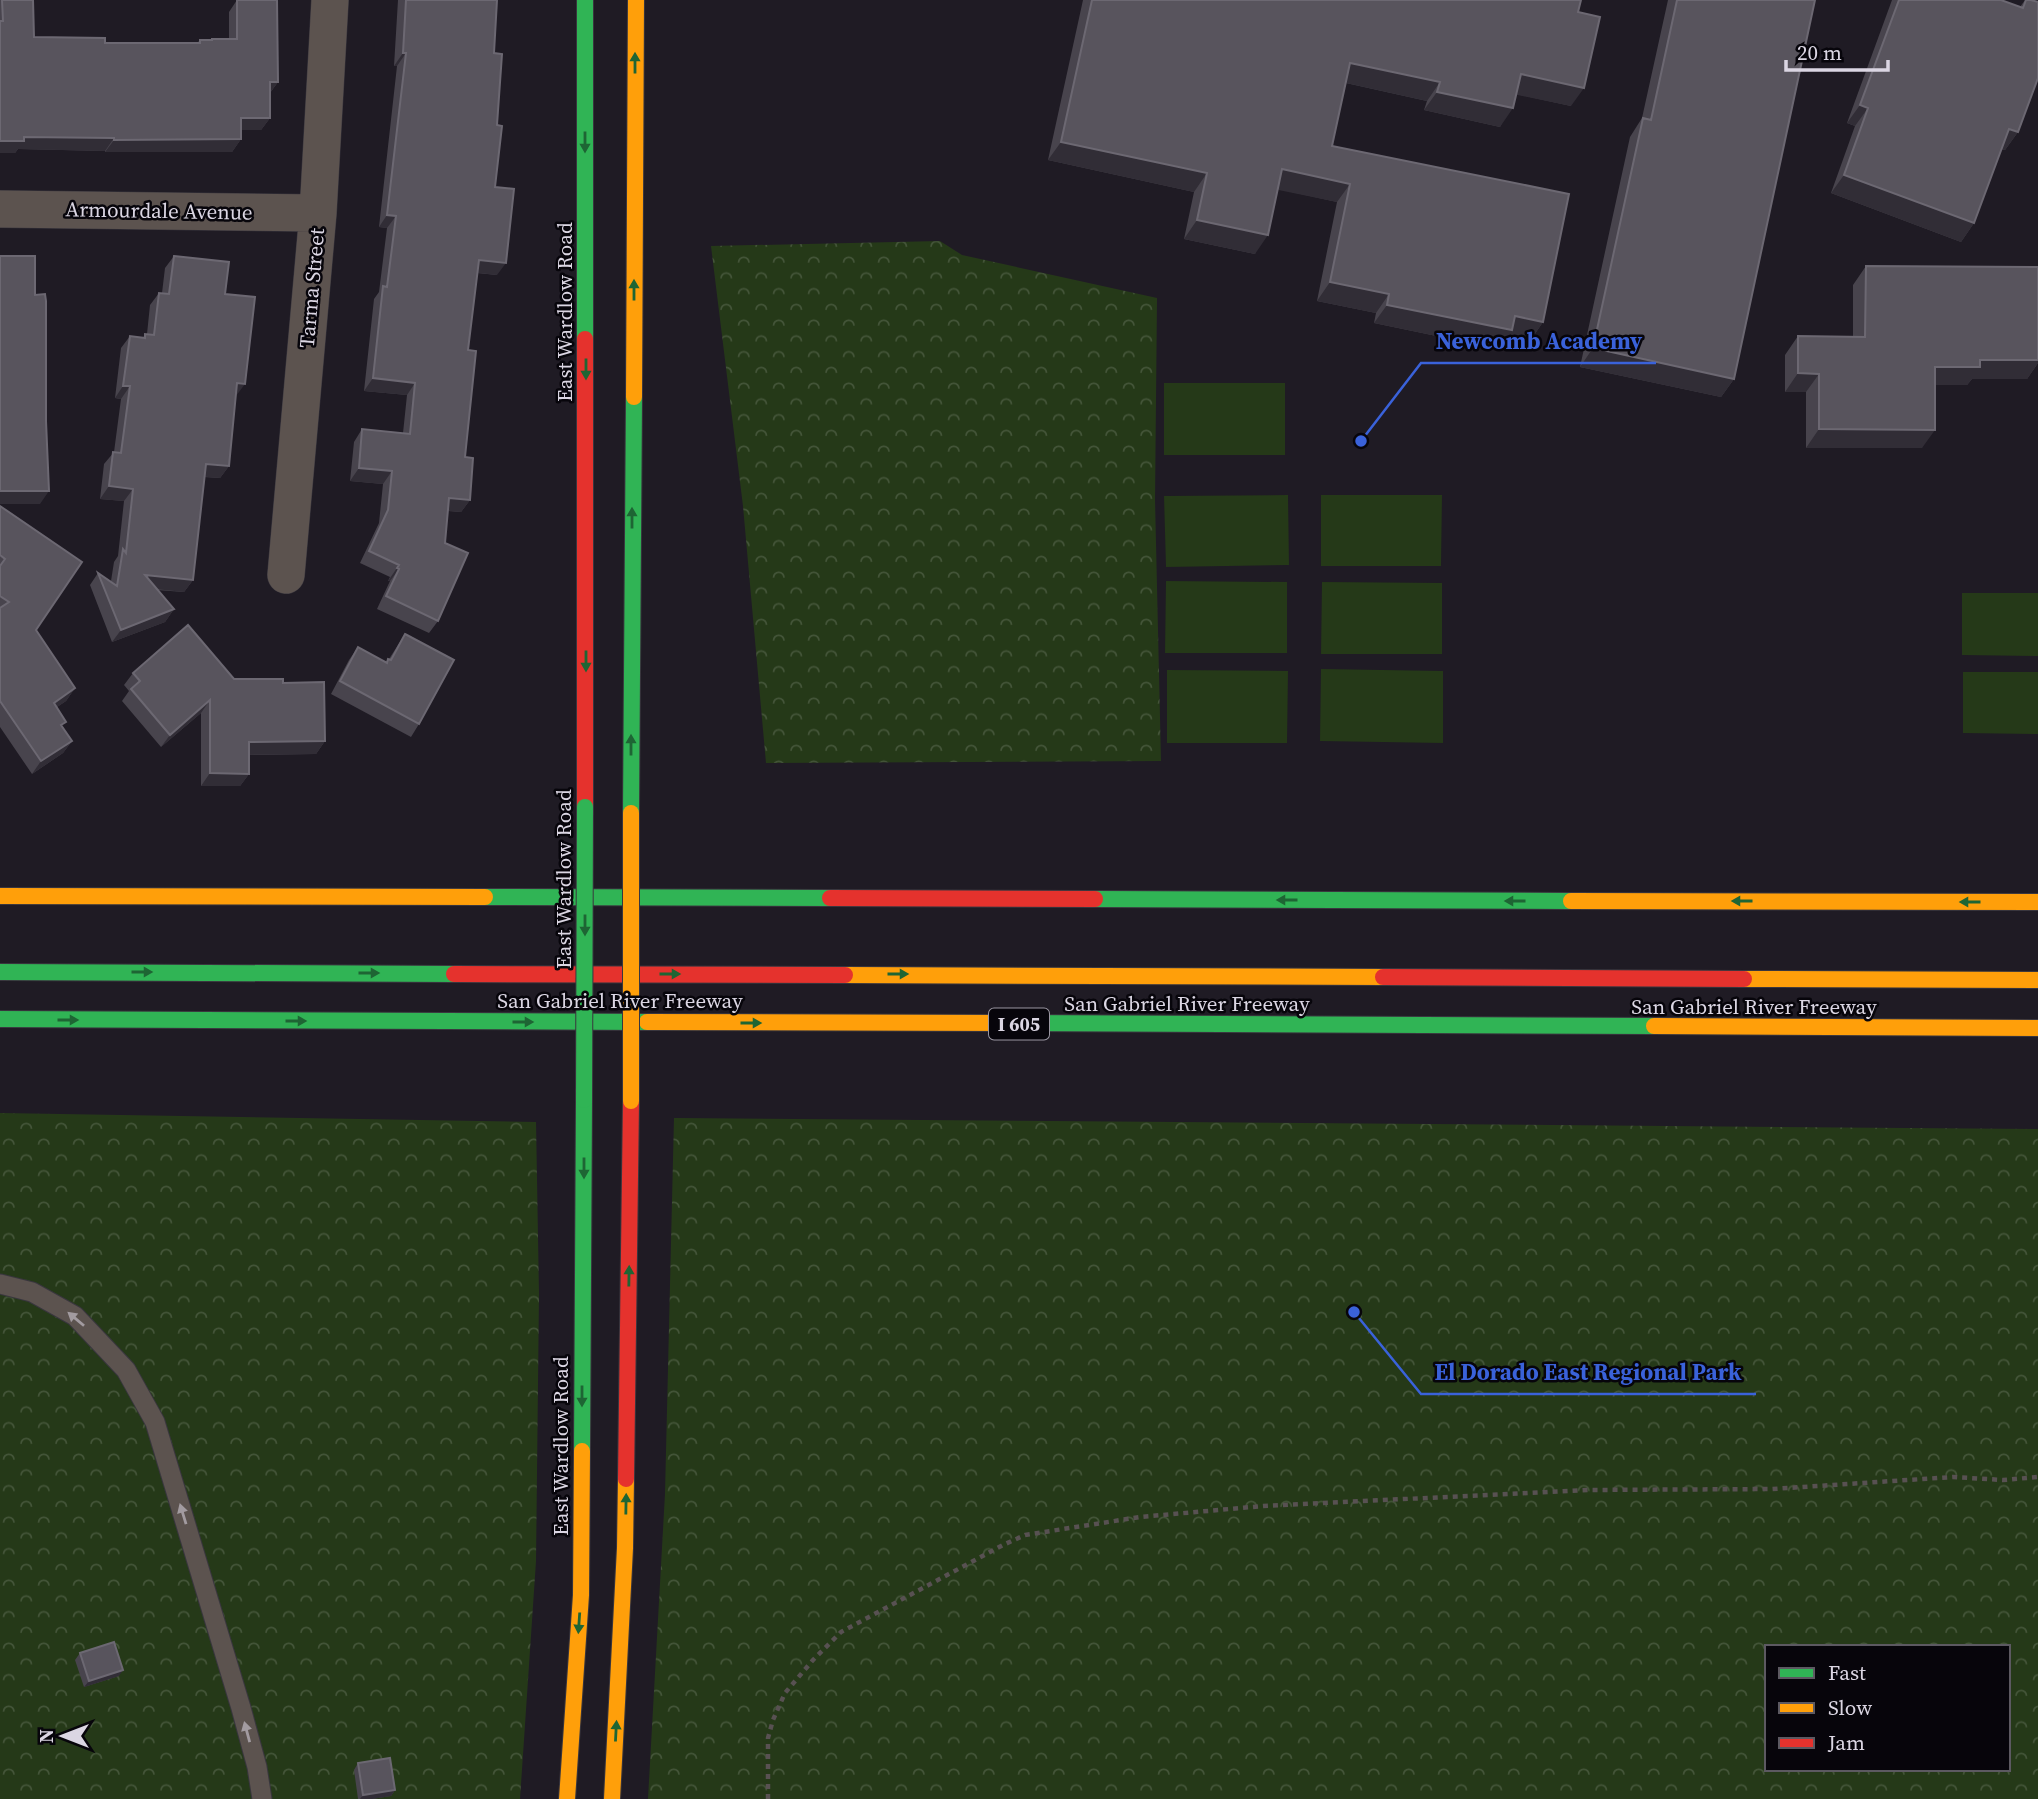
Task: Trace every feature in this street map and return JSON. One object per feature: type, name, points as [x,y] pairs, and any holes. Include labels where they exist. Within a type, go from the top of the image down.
[{"type":"main road","name":"East Wardlow Road","points":[[567,1799],[581,1595],[585,0]]},
{"type":"main road","points":[[612,1799],[625,1548],[631,1101],[636,0]]},
{"type":"main road","points":[[0,896],[2038,902]]},
{"type":"main road","points":[[0,972],[2038,980]]},
{"type":"main road","name":"San Gabriel River Freeway","points":[[0,1019],[2038,1028]]},
{"type":"street","name":"Tarma Street","points":[[286,575],[318,213],[330,0]]},
{"type":"street","name":"Armourdale Avenue","points":[[0,209],[318,213]]},
{"type":"lane","points":[[0,1284],[32,1292],[75,1316],[126,1370],[155,1422],[241,1708],[257,1767],[262,1799]]},
{"type":"path","points":[[768,1799],[768,1738],[773,1720],[785,1693],[813,1660],[841,1632],[1025,1535],[1140,1517],[1263,1506],[1588,1490],[1772,1489],[1953,1478],[2003,1480],[2038,1477]]},
{"type":"green space","points":[[940,241],[962,255],[1157,298],[1155,500],[1161,761],[766,763],[743,506],[711,246]]},
{"type":"green space","points":[[1164,383],[1285,383],[1285,455],[1164,455]]},
{"type":"green space","points":[[1288,495],[1289,565],[1166,567],[1164,496]]},
{"type":"green space","points":[[1321,495],[1442,495],[1441,566],[1321,566]]},
{"type":"green space","points":[[1166,581],[1287,582],[1287,653],[1165,653]]},
{"type":"green space","points":[[1322,582],[1442,583],[1442,654],[1321,654]]},
{"type":"green space","points":[[1962,593],[2038,593],[2038,656],[1962,655]]},
{"type":"green space","points":[[1321,669],[1443,671],[1443,743],[1320,741]]},
{"type":"green space","points":[[1167,670],[1288,671],[1287,743],[1167,743]]},
{"type":"green space","points":[[1963,672],[2038,672],[2038,734],[1963,733]]},
{"type":"green space","points":[[0,1113],[536,1122],[539,1294],[536,1561],[520,1799],[0,1799]]},
{"type":"green space","points":[[674,1118],[2038,1129],[2038,1799],[648,1799],[665,1494]]},
{"type":"building","points":[[2,0],[33,0],[34,37],[105,38],[105,43],[200,43],[200,40],[237,39],[237,0],[277,0],[278,82],[270,82],[270,118],[241,118],[241,139],[114,140],[24,137],[24,141],[0,141]]},
{"type":"building","points":[[406,0],[497,0],[494,53],[502,54],[497,125],[502,126],[495,187],[514,189],[506,263],[479,260],[468,350],[476,351],[465,457],[473,458],[470,500],[449,498],[445,543],[468,553],[438,621],[386,596],[399,565],[369,551],[388,510],[392,471],[359,468],[362,429],[410,434],[415,383],[373,378],[383,286],[387,287],[396,216],[387,215],[406,53],[403,53]]},
{"type":"building","points":[[1092,0],[1581,0],[1578,12],[1600,17],[1584,88],[1521,74],[1513,108],[1437,92],[1440,82],[1350,63],[1332,146],[1569,194],[1543,322],[1515,316],[1512,330],[1387,305],[1389,294],[1330,282],[1350,184],[1282,169],[1268,235],[1197,220],[1207,173],[1061,142]]},
{"type":"building","points":[[1677,0],[1815,0],[1734,379],[1593,348],[1643,118],[1651,120]]},
{"type":"building","points":[[1899,0],[2001,0],[2023,8],[2026,0],[2038,2],[2038,78],[2018,132],[2009,129],[1974,223],[1844,175],[1868,108],[1860,105]]},
{"type":"building","points":[[0,256],[35,256],[35,295],[45,294],[49,491],[0,491]]},
{"type":"building","points":[[174,256],[229,262],[225,294],[255,297],[245,384],[237,383],[229,466],[206,464],[193,580],[145,575],[174,609],[121,630],[98,573],[117,586],[123,549],[126,553],[133,489],[109,486],[113,452],[121,453],[130,386],[123,386],[130,336],[145,338],[145,334],[154,335],[159,293],[169,294]]},
{"type":"building","points":[[1866,266],[2038,267],[2038,360],[1980,360],[1980,367],[1935,367],[1935,430],[1819,429],[1819,374],[1798,373],[1798,336],[1865,337]]},
{"type":"building","points":[[0,506],[82,562],[36,630],[75,688],[54,703],[66,722],[61,725],[72,741],[41,761],[0,701],[0,608],[9,602],[0,596],[0,566],[5,559],[0,555]]},
{"type":"building","points":[[188,625],[234,679],[283,679],[283,683],[324,682],[325,741],[249,742],[249,774],[210,773],[210,700],[170,735],[131,689],[140,681],[133,673]]},
{"type":"building","points":[[405,634],[454,660],[419,724],[340,681],[358,647],[387,663]]},
{"type":"building","points":[[114,1642],[123,1670],[89,1681],[80,1653]]},
{"type":"building","points":[[390,1758],[395,1790],[363,1795],[358,1763]]},
{"type":"traffic: fast","points":[[585,0],[585,339]]},
{"type":"traffic: fast","points":[[631,813],[634,397]]},
{"type":"traffic: fast","points":[[584,1100],[585,807]]},
{"type":"traffic: fast","points":[[485,897],[830,898]]},
{"type":"traffic: fast","points":[[1095,899],[1571,901]]},
{"type":"traffic: fast","points":[[0,972],[454,974]]},
{"type":"traffic: fast","points":[[0,1019],[647,1022]]},
{"type":"traffic: fast","points":[[1005,1023],[1654,1026]]},
{"type":"traffic: fast","points":[[582,1451],[584,1100]]},
{"type":"traffic: slow","points":[[634,397],[636,0]]},
{"type":"traffic: slow","points":[[631,813],[631,1101]]},
{"type":"traffic: slow","points":[[0,896],[485,897]]},
{"type":"traffic: slow","points":[[1571,901],[2038,902]]},
{"type":"traffic: slow","points":[[845,975],[1383,977]]},
{"type":"traffic: slow","points":[[1744,979],[2038,980]]},
{"type":"traffic: slow","points":[[647,1022],[1005,1023]]},
{"type":"traffic: slow","points":[[1654,1026],[2038,1028]]},
{"type":"traffic: slow","points":[[567,1799],[581,1595],[582,1451]]},
{"type":"traffic: slow","points":[[612,1799],[626,1479]]},
{"type":"traffic: jam","points":[[585,339],[585,807]]},
{"type":"traffic: jam","points":[[830,898],[1095,899]]},
{"type":"traffic: jam","points":[[454,974],[845,975]]},
{"type":"traffic: jam","points":[[1383,977],[1744,979]]},
{"type":"traffic: jam","points":[[626,1479],[631,1101]]},
{"type":"place","name":"Newcomb Academy","points":[[1361,441]]},
{"type":"place","name":"El Dorado East Regional Park","points":[[1354,1312]]}]
